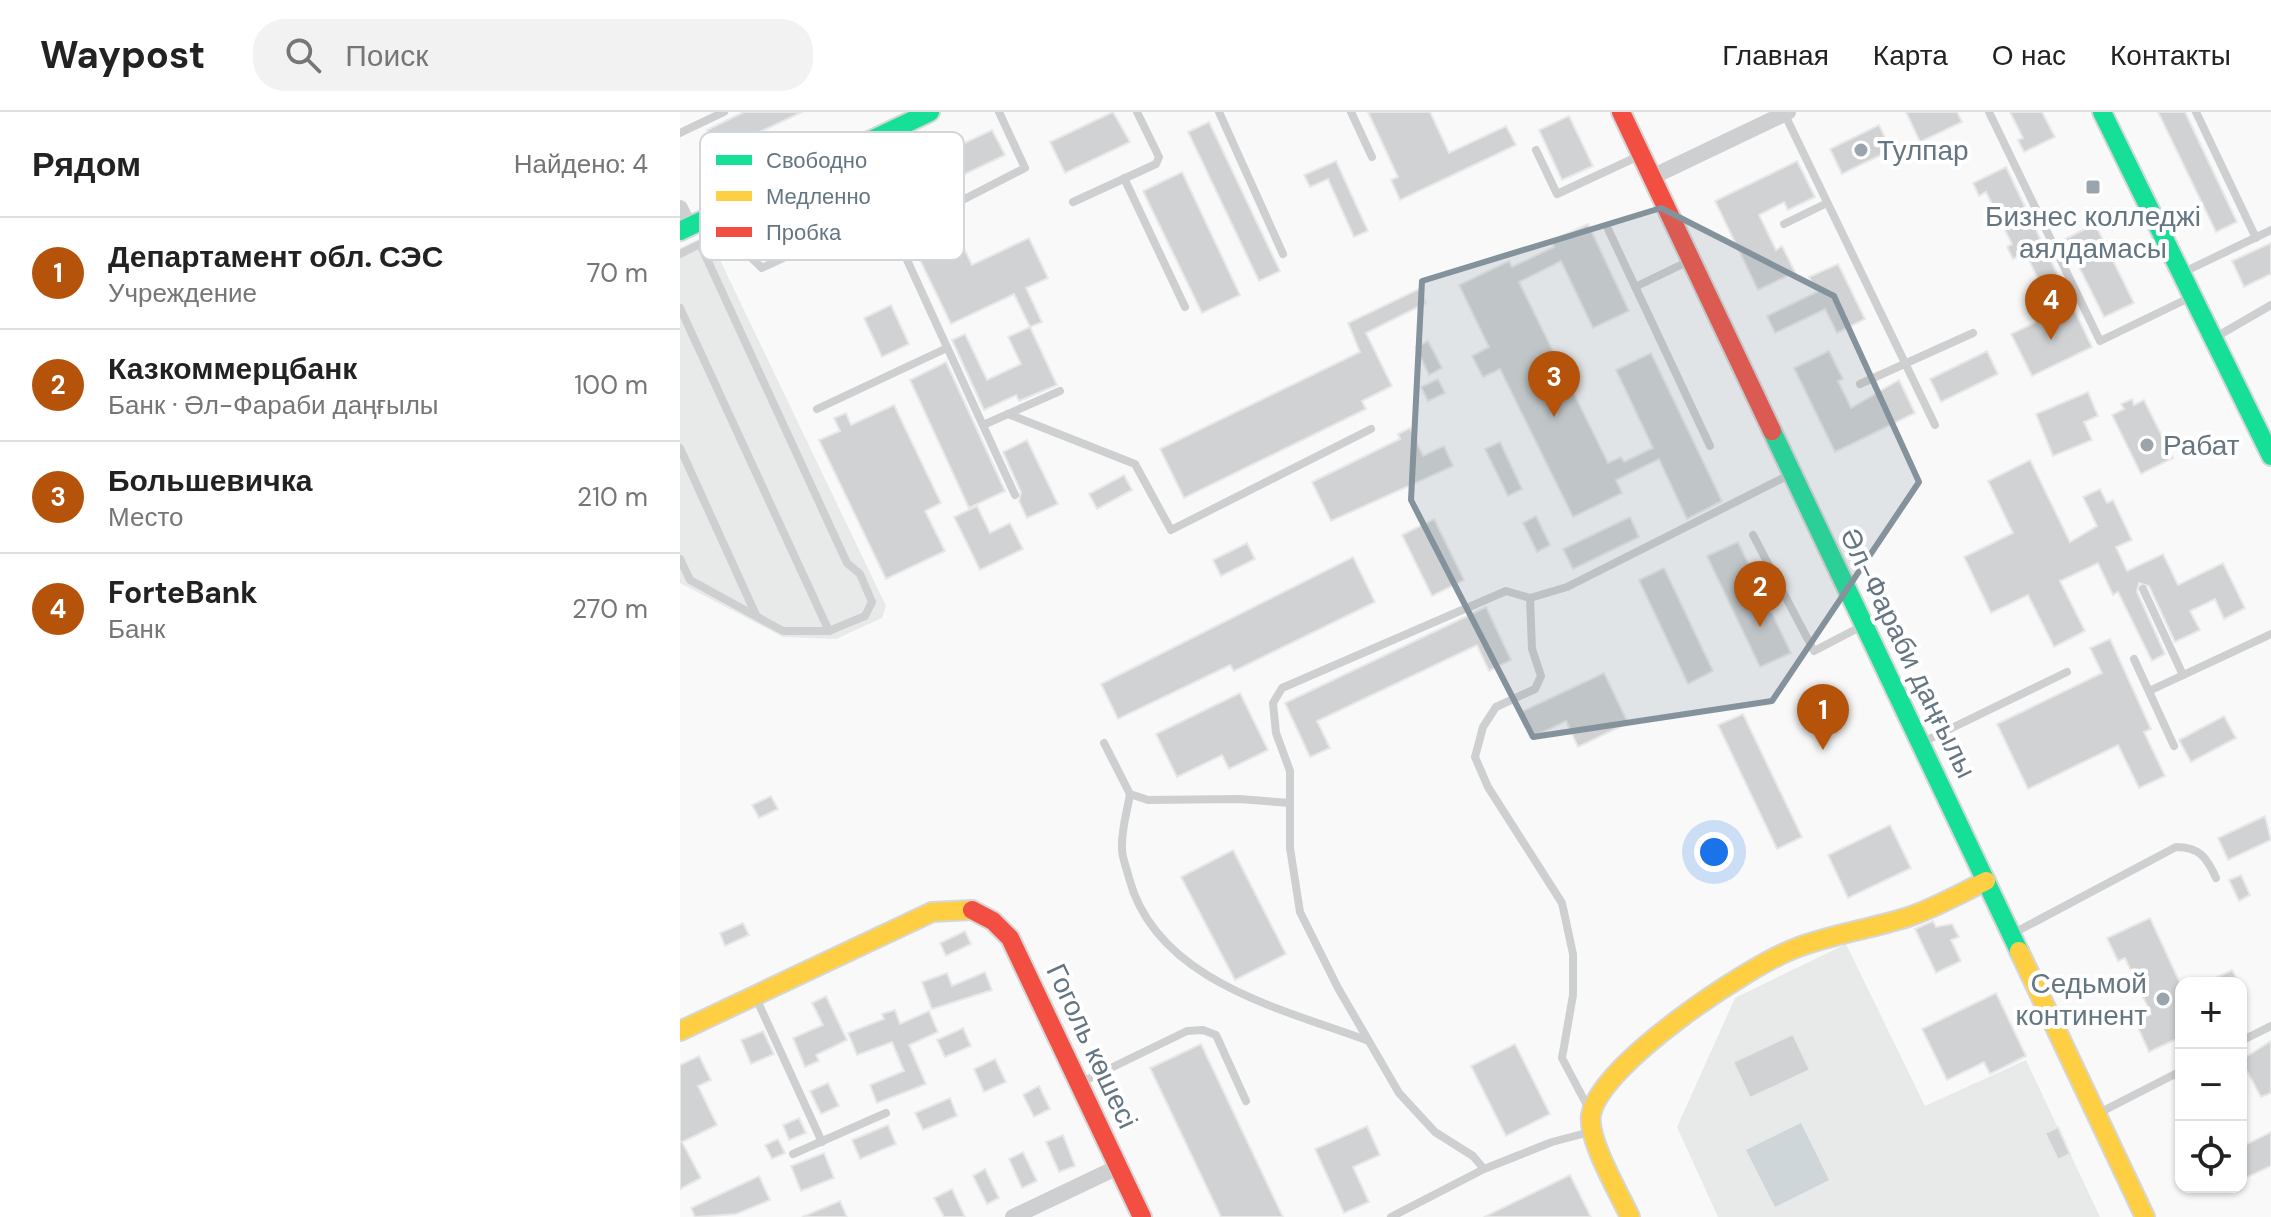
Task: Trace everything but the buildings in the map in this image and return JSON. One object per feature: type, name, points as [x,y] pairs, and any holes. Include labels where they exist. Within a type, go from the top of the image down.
[{"type":"main road","points":[[889,132],[930,112]]},
{"type":"main road","name":"Әл-Фараби даңғылы","points":[[1621,112],[2145,1217]]},
{"type":"main road","points":[[2102,112],[2271,456]]},
{"type":"main road","points":[[1630,1217],[1591,1122],[1611,1081],[1637,1055],[1713,992],[1795,948],[1911,916],[1986,881]]},
{"type":"main road","name":"Гоголь көшесі","points":[[756,997],[932,912],[965,906],[979,909],[1010,938],[1138,1216]]},
{"type":"main road","points":[[680,1031],[756,997]]},
{"type":"street","points":[[1652,177],[1785,113]]},
{"type":"street","points":[[680,208],[684,229]]},
{"type":"street","points":[[1013,1217],[1118,1167]]},
{"type":"lane","points":[[680,133],[724,112]]},
{"type":"lane","points":[[964,199],[1025,168],[999,112]]},
{"type":"lane","points":[[1073,202],[1158,160],[1137,112]]},
{"type":"lane","points":[[1219,112],[1283,254]]},
{"type":"lane","points":[[1351,112],[1372,157]]},
{"type":"lane","points":[[1989,112],[2100,341],[2193,296]]},
{"type":"lane","points":[[2196,112],[2256,238]]},
{"type":"lane","points":[[1785,113],[1935,425]]},
{"type":"lane","points":[[1536,150],[1557,194],[1641,154]]},
{"type":"lane","points":[[1124,178],[1185,307]]},
{"type":"lane","points":[[1784,224],[1827,203]]},
{"type":"lane","points":[[1608,229],[1710,446]]},
{"type":"lane","points":[[2181,273],[2271,230]]},
{"type":"lane","points":[[680,254],[700,244]]},
{"type":"lane","points":[[680,559],[690,580],[783,631],[829,631],[865,616],[872,602],[860,574],[847,563],[707,260]]},
{"type":"lane","points":[[754,260],[762,268],[779,260]]},
{"type":"lane","points":[[907,260],[1015,495]]},
{"type":"lane","points":[[1635,287],[1690,260]]},
{"type":"lane","points":[[2213,338],[2271,305]]},
{"type":"lane","points":[[680,308],[829,631]]},
{"type":"lane","points":[[1860,384],[1973,333]]},
{"type":"lane","points":[[817,409],[947,348]]},
{"type":"lane","points":[[983,425],[1060,391]]},
{"type":"lane","points":[[1008,414],[1135,464],[1171,530],[1371,429]]},
{"type":"lane","points":[[680,448],[757,616]]},
{"type":"lane","points":[[1484,1169],[1473,1156],[1435,1132],[1399,1093],[1366,1040],[1300,912],[1290,848],[1290,771],[1276,733],[1273,703],[1282,688],[1506,591],[1530,598],[1567,587],[1792,473]]},
{"type":"lane","points":[[1753,535],[1814,651],[1864,624]]},
{"type":"lane","points":[[2143,589],[2183,675]]},
{"type":"lane","points":[[1391,1217],[1484,1169],[1552,1142],[1591,1122],[1562,1058],[1573,995],[1573,954],[1562,903],[1488,787],[1475,757],[1483,727],[1496,707],[1535,689],[1541,676],[1532,649],[1530,598]]},
{"type":"lane","points":[[2149,691],[2271,634]]},
{"type":"lane","points":[[2134,659],[2174,746]]},
{"type":"lane","points":[[1920,743],[2067,672]]},
{"type":"lane","points":[[1104,743],[1130,794],[1121,850],[1144,919],[1169,947],[1202,972],[1260,1001],[1366,1040]]},
{"type":"lane","points":[[1130,794],[1148,800],[1239,799],[1290,803]]},
{"type":"lane","points":[[2011,934],[2176,847],[2199,851],[2207,858],[2216,878]]},
{"type":"lane","points":[[756,997],[822,1142]]},
{"type":"lane","points":[[2247,1038],[2271,1026]]},
{"type":"lane","points":[[1078,1084],[1187,1031],[1203,1030],[1216,1035],[1246,1101]]},
{"type":"lane","points":[[2096,1114],[2175,1074]]},
{"type":"lane","points":[[793,1154],[886,1113]]},
{"type":"highlighted area","points":[[1661,208],[1834,296],[1919,482],[1772,701],[1533,737],[1411,500],[1422,281]]},
{"type":"shaded area","points":[[700,239],[700,260],[720,260],[886,606],[882,618],[836,639],[783,637],[680,583],[680,248]]},
{"type":"shaded area","points":[[1846,944],[1925,1106],[2026,1060],[2100,1217],[1718,1217],[1677,1127],[1735,998]]},
{"type":"shaded area","points":[[1801,1123],[1829,1180],[1775,1207],[1746,1150]]},
{"type":"traffic: fast","points":[[888,132],[930,112]]},
{"type":"traffic: fast","points":[[2102,112],[2271,456]]},
{"type":"traffic: fast","points":[[680,231],[700,221]]},
{"type":"traffic: fast","points":[[1772,431],[2019,951]]},
{"type":"traffic: slow","points":[[1630,1217],[1594,1138],[1591,1115],[1600,1094],[1647,1044],[1712,995],[1774,958],[1810,943],[1918,913],[1986,881]]},
{"type":"traffic: slow","points":[[680,1031],[932,912],[972,910]]},
{"type":"traffic: slow","points":[[2019,951],[2145,1217]]},
{"type":"traffic: jam","points":[[1621,112],[1772,431]]},
{"type":"traffic: jam","points":[[972,910],[993,921],[1010,938],[1142,1217]]},
{"type":"place","name":"Тулпар","points":[[1861,150]]},
{"type":"place","name":"Бизнес колледжі аялдамасы","points":[[2093,187]]},
{"type":"place","name":"ForteBank","points":[[2051,340]]},
{"type":"place","name":"Большевичка","points":[[1554,417]]},
{"type":"place","name":"Рабат","points":[[2147,445]]},
{"type":"place","name":"Казкоммерцбанк","points":[[1760,627]]},
{"type":"place","name":"Департамент обл. СЭС","points":[[1823,750]]},
{"type":"place","name":"Седьмой континент","points":[[2163,999]]}]
